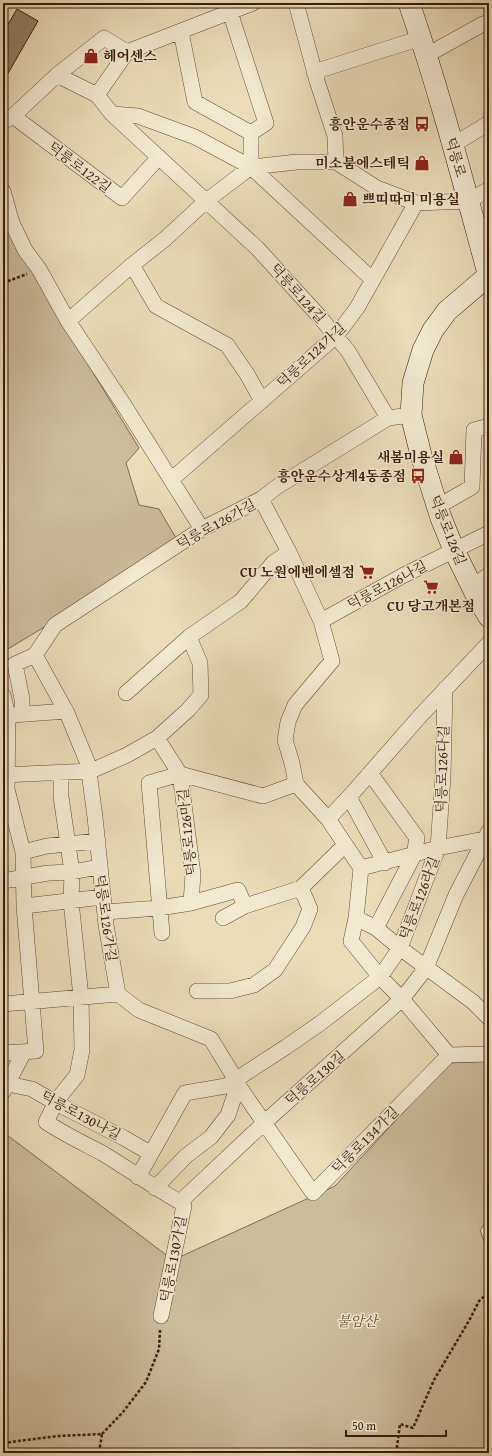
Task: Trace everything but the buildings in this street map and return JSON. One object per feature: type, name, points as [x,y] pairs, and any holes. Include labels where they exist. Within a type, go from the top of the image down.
[{"type":"main road","name":"덕릉로","points":[[409,3],[424,47],[453,145],[489,276]]},
{"type":"main road","name":"덕릉로126길","points":[[489,276],[447,311],[433,330],[422,350],[413,383],[411,415],[421,455],[437,507],[454,550],[480,580],[478,599],[489,617]]},
{"type":"street","points":[[57,75],[97,95],[127,52],[253,3]]},
{"type":"street","points":[[296,3],[314,72],[335,136],[336,162]]},
{"type":"street","points":[[230,12],[266,122],[251,133]]},
{"type":"street","points":[[314,72],[424,47],[489,22]]},
{"type":"street","points":[[181,32],[195,102],[251,133]]},
{"type":"street","name":"덕릉로122길","points":[[127,52],[104,38],[57,75],[8,119],[122,198],[159,157]]},
{"type":"street","name":"덕릉로124길","points":[[97,95],[112,114],[205,202],[258,249],[319,316],[348,351],[388,418]]},
{"type":"street","points":[[112,114],[138,116],[195,137],[251,167],[373,280]]},
{"type":"street","points":[[453,145],[489,122]]},
{"type":"street","points":[[251,133],[251,167]]},
{"type":"street","points":[[68,321],[132,265],[165,239],[205,202],[251,167],[297,162],[336,162],[377,188],[416,204],[469,201],[489,189]]},
{"type":"street","points":[[3,191],[12,223],[25,250],[39,269],[68,321],[172,479],[202,529]]},
{"type":"street","name":"덕릉로124가길","points":[[172,479],[336,336],[357,308],[416,204]]},
{"type":"street","points":[[132,265],[156,306],[227,345],[247,374],[262,400]]},
{"type":"street","name":"덕릉로126가길","points":[[118,994],[106,925],[99,867],[98,841],[89,772],[91,771],[66,711],[35,655],[55,624],[202,529],[261,498],[388,418],[411,415]]},
{"type":"street","points":[[437,507],[472,487],[474,430],[489,426]]},
{"type":"street","points":[[261,498],[321,621],[332,661],[295,705],[288,722],[286,740],[296,784],[328,819],[361,868],[356,918],[351,941],[380,977],[402,999],[448,1055],[489,1054]]},
{"type":"street","points":[[454,550],[489,533]]},
{"type":"street","name":"덕릉로126나길","points":[[321,621],[404,575],[454,550]]},
{"type":"street","points":[[126,693],[189,637],[241,601],[273,563],[288,552]]},
{"type":"street","points":[[5,775],[91,771],[128,755],[157,738],[188,710],[201,695],[200,663],[189,637]]},
{"type":"street","name":"덕릉로126다길","points":[[328,819],[445,689],[489,643]]},
{"type":"street","points":[[3,1053],[36,1050],[24,906],[23,852],[10,805],[5,775],[11,715],[22,698],[15,664],[35,655]]},
{"type":"street","name":"덕릉로126다길","points":[[438,848],[443,776],[445,689]]},
{"type":"street","points":[[3,695],[11,715]]},
{"type":"street","points":[[11,715],[66,711]]},
{"type":"street","points":[[157,738],[180,774],[264,796],[296,784]]},
{"type":"street","name":"덕릉로126가길","points":[[61,772],[60,797],[72,872],[71,901],[81,997]]},
{"type":"street","points":[[370,773],[417,838],[414,855],[376,928]]},
{"type":"street","name":"덕릉로126마길","points":[[162,933],[148,783],[180,774],[193,874],[191,904]]},
{"type":"street","points":[[349,797],[385,863]]},
{"type":"street","name":"덕릉로130길","points":[[361,868],[385,863],[486,835]]},
{"type":"street","name":"덕릉로130길","points":[[264,1122],[402,999],[426,968],[456,895],[486,835]]},
{"type":"street","points":[[23,852],[47,846],[98,841]]},
{"type":"street","points":[[223,918],[245,906],[301,888],[345,845]]},
{"type":"street","name":"덕릉로126라길","points":[[380,977],[400,948],[438,848]]},
{"type":"street","points":[[3,881],[48,873],[72,872],[99,867]]},
{"type":"street","points":[[197,992],[230,991],[254,985],[275,970],[303,927],[310,909],[301,888]]},
{"type":"street","points":[[105,912],[191,904],[238,890],[245,906]]},
{"type":"street","points":[[24,906],[103,897]]},
{"type":"street","name":"덕릉로126라길","points":[[356,918],[376,928],[400,948]]},
{"type":"street","points":[[400,948],[473,1002],[489,1018]]},
{"type":"street","points":[[138,1177],[184,1093],[237,1083],[322,1022],[380,977]]},
{"type":"street","points":[[3,1004],[33,1000],[118,994],[139,1010],[211,1039],[237,1083],[264,1122]]},
{"type":"street","points":[[56,1103],[77,1075],[82,1050],[81,997]]},
{"type":"street","points":[[5,1086],[24,1052]]},
{"type":"street","name":"덕릉로134가길","points":[[264,1122],[313,1192],[448,1055]]},
{"type":"street","points":[[155,1188],[186,1156],[211,1137],[228,1115],[237,1083]]},
{"type":"street","name":"덕릉로130나길","points":[[5,1086],[32,1089],[150,1153]]},
{"type":"street","name":"덕릉로130나길","points":[[56,1103],[46,1122],[68,1136],[102,1154],[155,1188]]},
{"type":"street","name":"덕릉로130가길","points":[[180,1202],[264,1122]]},
{"type":"street","name":"덕릉로130가길","points":[[155,1188],[180,1202],[184,1206],[161,1316]]},
{"type":"path","points":[[3,283],[39,269]]},
{"type":"path","points":[[398,1453],[397,1447],[400,1424],[413,1428],[434,1380],[479,1301],[489,1292]]},
{"type":"path","points":[[99,1453],[102,1434],[123,1412],[146,1382],[159,1348],[161,1316]]},
{"type":"path","points":[[3,1443],[58,1436],[102,1434]]},
{"type":"green space","points":[[3,213],[21,254],[139,448],[126,463],[139,505],[159,509],[180,545],[3,652]]},
{"type":"green space","name":"불암산","points":[[489,1061],[489,1218],[480,1230],[489,1255],[489,1453],[3,1453],[3,1132],[173,1260],[335,1186],[449,1063]]},
{"type":"place","name":"헤어센스","points":[[91,56]]},
{"type":"place","name":"흥안운수종점","points":[[422,124]]},
{"type":"place","name":"미소붐에스테틱","points":[[422,163]]},
{"type":"place","name":"쁘띠따미 미용실","points":[[350,199]]},
{"type":"place","name":"새봄미용실","points":[[456,457]]},
{"type":"place","name":"흥안운수상계4동종점","points":[[418,476]]},
{"type":"place","name":"CU 노원에벤에셀점","points":[[367,572]]},
{"type":"place","name":"CU 당고개본점","points":[[431,587]]}]
